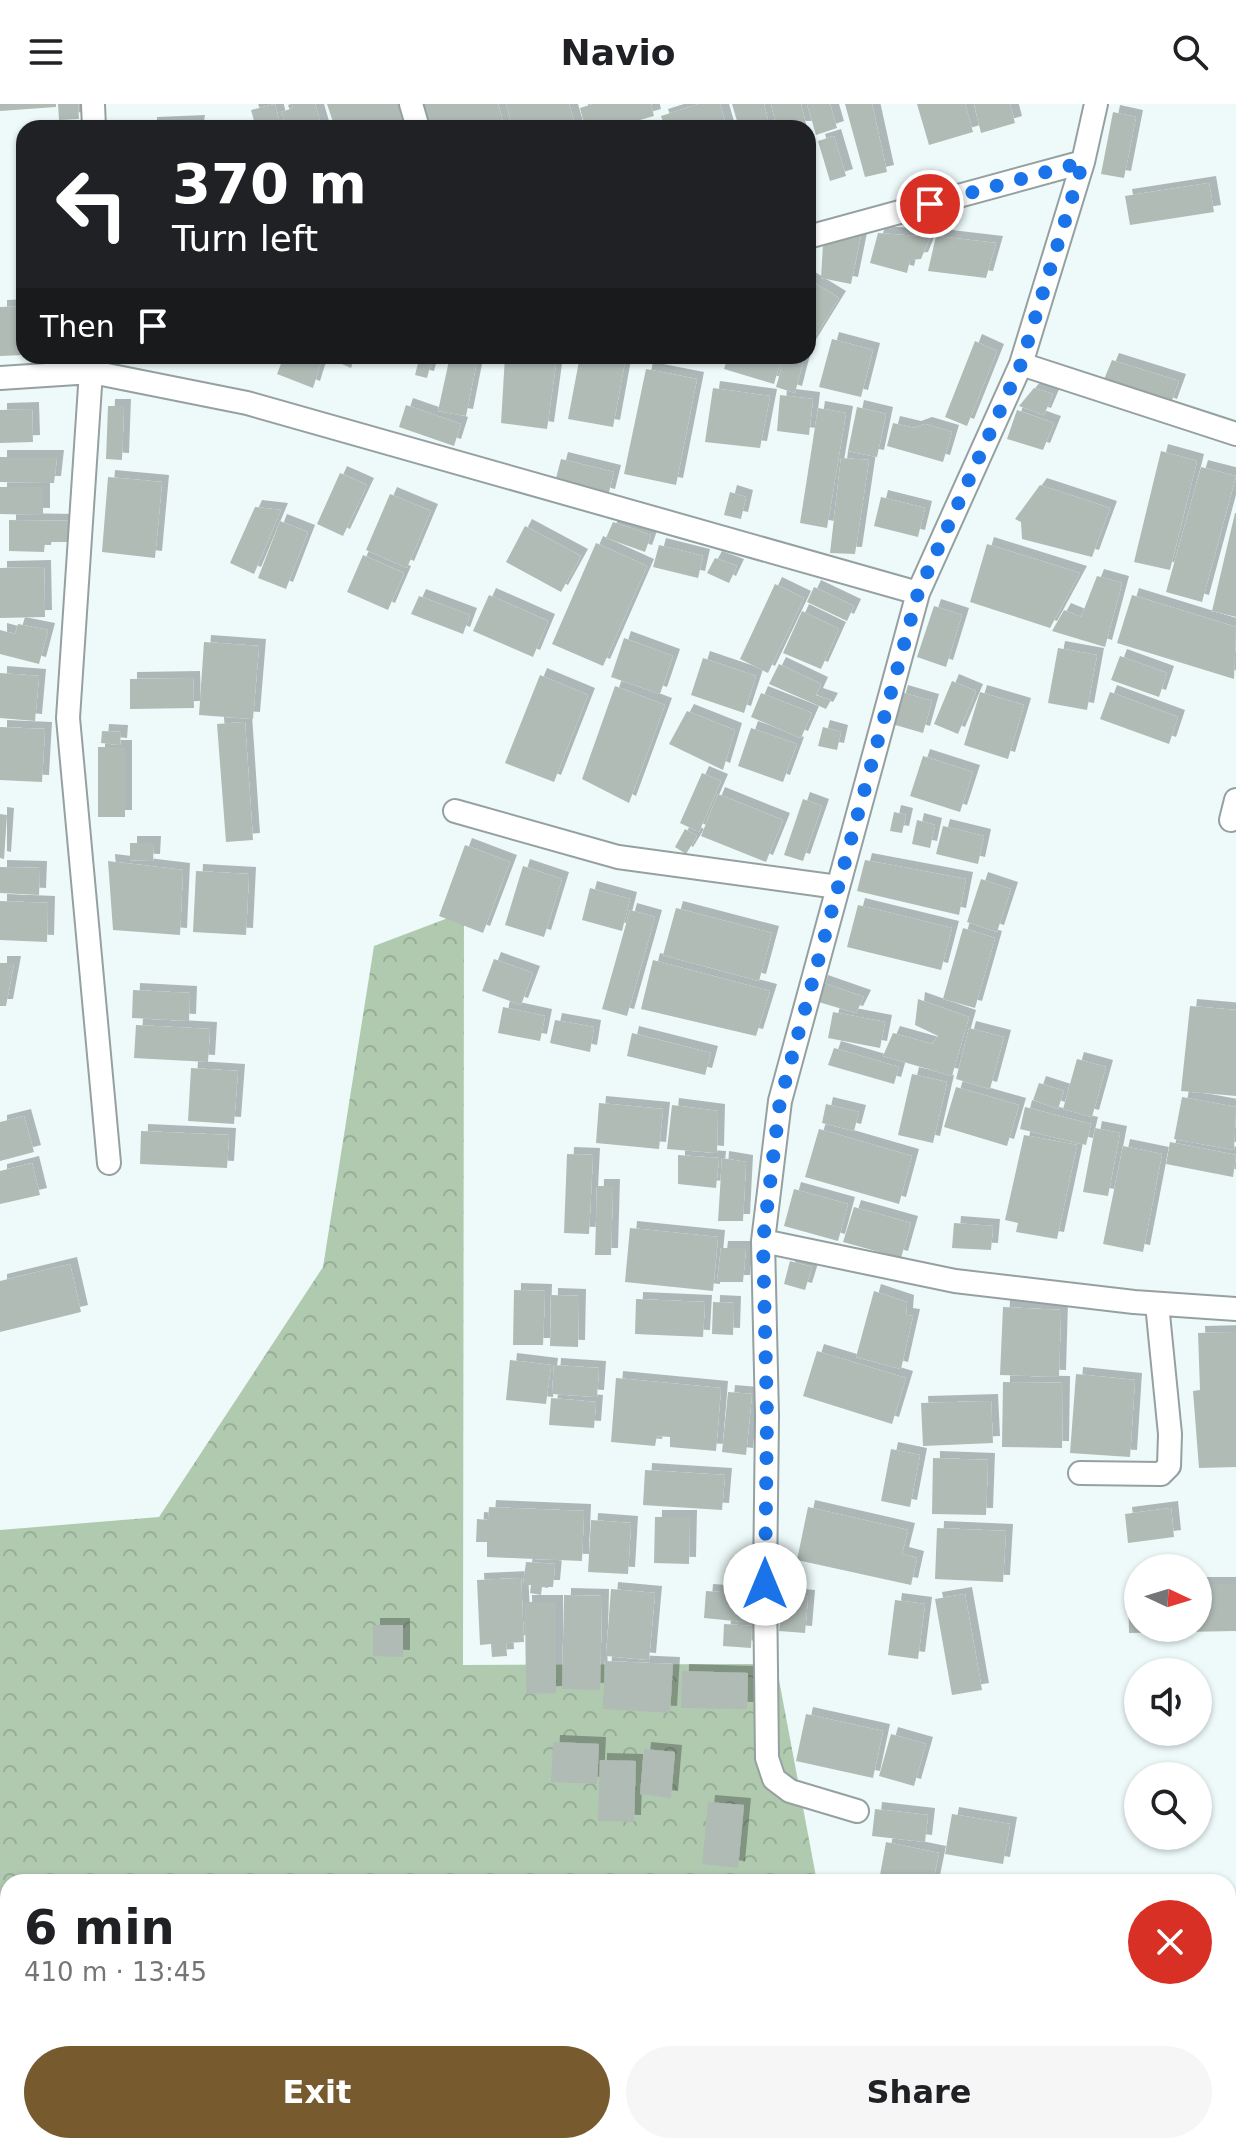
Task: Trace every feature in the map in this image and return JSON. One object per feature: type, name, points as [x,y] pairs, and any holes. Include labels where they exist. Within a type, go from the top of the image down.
[{"type":"street","points":[[857,1811],[790,1791],[774,1779],[767,1758],[767,1387],[763,1241],[780,1101],[918,593],[1021,364],[1083,162],[1096,104]]},
{"type":"street","points":[[816,235],[1083,162]]},
{"type":"street","points":[[0,378],[92,364],[247,403],[918,593]]},
{"type":"street","points":[[92,364],[68,718],[109,1163]]},
{"type":"street","points":[[1021,364],[1236,434]]},
{"type":"street","points":[[455,811],[618,857],[838,887]]},
{"type":"street","points":[[763,1241],[955,1281],[1157,1304],[1236,1309]]},
{"type":"street","points":[[1080,1473],[1161,1474],[1169,1466],[1170,1434],[1157,1304]]},
{"type":"green space","points":[[464,912],[463,1665],[776,1664],[815,1874],[0,1874],[0,1530],[159,1517],[323,1267],[374,946]]},
{"type":"building","points":[[0,104],[56,104],[56,107],[0,111]]},
{"type":"building","points":[[58,104],[78,104],[79,119],[59,120]]},
{"type":"building","points":[[275,104],[279,120],[254,120],[251,110]]},
{"type":"building","points":[[292,104],[315,104],[320,120],[284,120],[281,112],[293,108]]},
{"type":"building","points":[[327,104],[398,104],[402,120],[332,120]]},
{"type":"building","points":[[423,104],[498,104],[503,120],[428,120]]},
{"type":"building","points":[[506,104],[569,104],[574,120],[511,120]]},
{"type":"building","points":[[593,104],[651,104],[654,116],[640,120],[583,120],[580,108]]},
{"type":"building","points":[[699,104],[720,104],[725,120],[662,120],[661,116]]},
{"type":"building","points":[[732,104],[764,104],[768,120],[737,120]]},
{"type":"building","points":[[771,104],[801,104],[805,120],[775,120]]},
{"type":"building","points":[[807,104],[830,104],[837,128],[816,135],[816,120],[812,120]]},
{"type":"building","points":[[845,104],[872,104],[887,172],[865,177]]},
{"type":"building","points":[[917,104],[965,104],[973,132],[929,145]]},
{"type":"building","points":[[974,104],[1010,104],[1015,123],[981,133]]},
{"type":"building","points":[[1113,112],[1136,117],[1124,178],[1101,174]]},
{"type":"building","points":[[834,136],[846,176],[830,181],[818,141]]},
{"type":"building","points":[[1209,183],[1214,212],[1130,225],[1125,196]]},
{"type":"building","points":[[878,233],[930,237],[921,259],[910,260],[907,273],[870,263]]},
{"type":"building","points":[[861,235],[851,284],[821,278],[823,244]]},
{"type":"building","points":[[936,236],[996,243],[986,278],[928,271]]},
{"type":"building","points":[[816,284],[839,298],[816,335]]},
{"type":"building","points":[[16,306],[16,355],[0,356],[0,307]]},
{"type":"building","points":[[832,339],[873,350],[861,397],[819,387]]},
{"type":"building","points":[[975,341],[997,351],[967,426],[945,417]]},
{"type":"building","points":[[1112,360],[1179,381],[1170,406],[1103,382]]},
{"type":"building","points":[[281,364],[320,364],[313,388],[277,374]]},
{"type":"building","points":[[418,364],[431,364],[427,378],[415,375]]},
{"type":"building","points":[[448,364],[476,364],[466,416],[438,411]]},
{"type":"building","points":[[505,364],[556,364],[547,429],[501,423]]},
{"type":"building","points":[[578,364],[625,364],[613,427],[568,419]]},
{"type":"building","points":[[726,364],[780,364],[774,384],[724,369]]},
{"type":"building","points":[[783,364],[802,364],[795,393],[776,387]]},
{"type":"building","points":[[646,369],[697,379],[676,485],[624,474]]},
{"type":"building","points":[[713,388],[770,396],[760,448],[705,442]]},
{"type":"building","points":[[1034,388],[1053,394],[1044,415],[1019,406]]},
{"type":"building","points":[[780,395],[813,399],[809,435],[777,431]]},
{"type":"building","points":[[406,405],[461,424],[454,446],[399,427]]},
{"type":"building","points":[[108,406],[124,406],[122,460],[106,459]]},
{"type":"building","points":[[857,407],[886,414],[877,457],[848,451]]},
{"type":"building","points":[[818,408],[846,413],[827,528],[800,523]]},
{"type":"building","points":[[32,409],[33,442],[0,443],[0,410]]},
{"type":"building","points":[[1017,410],[1054,423],[1043,450],[1007,439]]},
{"type":"building","points":[[893,423],[914,428],[925,424],[952,432],[943,462],[887,446]]},
{"type":"building","points":[[1161,451],[1197,461],[1170,570],[1134,562]]},
{"type":"building","points":[[0,457],[57,457],[54,483],[0,482]]},
{"type":"building","points":[[841,458],[869,460],[855,554],[830,553]]},
{"type":"building","points":[[561,459],[614,472],[608,496],[555,482]]},
{"type":"building","points":[[1201,467],[1236,476],[1202,602],[1166,592]]},
{"type":"building","points":[[340,473],[367,485],[343,536],[317,524]]},
{"type":"building","points":[[108,477],[162,482],[155,558],[102,552]]},
{"type":"building","points":[[1040,485],[1110,508],[1092,557],[1022,539],[1021,522],[1015,519]]},
{"type":"building","points":[[0,487],[43,487],[43,515],[0,514]]},
{"type":"building","points":[[730,492],[746,497],[741,519],[724,515]]},
{"type":"building","points":[[390,494],[431,511],[407,568],[366,550]]},
{"type":"building","points":[[881,497],[925,508],[918,537],[874,526]]},
{"type":"building","points":[[255,507],[281,510],[254,574],[230,563]]},
{"type":"building","points":[[1236,513],[1236,617],[1212,611]]},
{"type":"building","points":[[9,520],[69,521],[67,542],[45,542],[44,552],[9,551]]},
{"type":"building","points":[[280,521],[308,532],[286,589],[258,578]]},
{"type":"building","points":[[613,522],[651,535],[645,552],[606,538]]},
{"type":"building","points":[[525,526],[581,556],[561,592],[506,562]]},
{"type":"building","points":[[596,543],[647,566],[603,666],[552,644]]},
{"type":"building","points":[[987,544],[1080,573],[1050,628],[970,602]]},
{"type":"building","points":[[659,545],[703,556],[698,578],[653,567]]},
{"type":"building","points":[[363,555],[404,573],[388,610],[347,592]]},
{"type":"building","points":[[715,558],[737,566],[729,583],[707,573]]},
{"type":"building","points":[[44,567],[45,617],[0,618],[0,568]]},
{"type":"building","points":[[1097,576],[1122,583],[1105,647],[1052,631],[1064,610],[1081,617]]},
{"type":"building","points":[[775,584],[804,598],[768,673],[740,659]]},
{"type":"building","points":[[814,587],[854,606],[847,621],[807,602]]},
{"type":"building","points":[[489,595],[548,621],[533,657],[473,631]]},
{"type":"building","points":[[1132,595],[1236,627],[1234,679],[1117,643]]},
{"type":"building","points":[[419,596],[470,615],[463,634],[411,614]]},
{"type":"building","points":[[934,606],[962,615],[946,667],[917,657]]},
{"type":"building","points":[[802,611],[839,629],[821,669],[783,653]]},
{"type":"building","points":[[18,624],[48,630],[39,664],[0,654],[0,630],[15,634]]},
{"type":"building","points":[[624,638],[673,656],[660,694],[611,677]]},
{"type":"building","points":[[204,642],[259,646],[253,719],[199,715]]},
{"type":"building","points":[[1058,648],[1097,655],[1087,710],[1048,703]]},
{"type":"building","points":[[1120,656],[1167,673],[1159,697],[1111,680]]},
{"type":"building","points":[[703,658],[756,676],[744,713],[691,695]]},
{"type":"building","points":[[779,664],[821,684],[816,695],[831,700],[826,709],[769,684]]},
{"type":"building","points":[[0,673],[39,676],[35,721],[0,718]]},
{"type":"building","points":[[540,675],[588,695],[554,782],[505,763]]},
{"type":"building","points":[[193,678],[194,708],[130,709],[130,679]]},
{"type":"building","points":[[952,681],[976,691],[958,734],[934,724]]},
{"type":"building","points":[[615,686],[665,705],[629,803],[582,779]]},
{"type":"building","points":[[901,692],[932,701],[923,733],[892,724]]},
{"type":"building","points":[[980,692],[1024,705],[1008,759],[964,745]]},
{"type":"building","points":[[1110,692],[1178,717],[1169,744],[1100,719]]},
{"type":"building","points":[[761,693],[812,713],[801,738],[751,717]]},
{"type":"building","points":[[687,711],[735,730],[723,770],[669,744]]},
{"type":"building","points":[[245,722],[253,840],[226,842],[217,724]]},
{"type":"building","points":[[0,727],[45,729],[42,782],[0,780]]},
{"type":"building","points":[[823,727],[841,732],[837,750],[818,746]]},
{"type":"building","points":[[751,728],[797,744],[783,782],[738,766]]},
{"type":"building","points":[[102,731],[121,732],[120,745],[101,743]]},
{"type":"building","points":[[98,747],[125,747],[125,817],[98,817]]},
{"type":"building","points":[[923,756],[973,772],[960,812],[910,796]]},
{"type":"building","points":[[702,773],[721,781],[699,832],[680,823]]},
{"type":"building","points":[[718,794],[783,820],[766,862],[701,836]]},
{"type":"building","points":[[803,799],[822,806],[803,861],[784,855]]},
{"type":"building","points":[[894,812],[906,815],[902,833],[890,831]]},
{"type":"building","points":[[0,814],[7,815],[4,859],[0,858]]},
{"type":"building","points":[[917,820],[935,825],[930,848],[912,844]]},
{"type":"building","points":[[943,826],[984,836],[978,864],[936,854]]},
{"type":"building","points":[[685,829],[697,836],[686,854],[675,847]]},
{"type":"building","points":[[130,843],[154,843],[153,861],[130,860]]},
{"type":"building","points":[[465,845],[510,862],[483,933],[439,916]]},
{"type":"building","points":[[865,860],[966,879],[959,915],[857,891]]},
{"type":"building","points":[[108,861],[183,870],[180,935],[113,930]]},
{"type":"building","points":[[523,866],[562,879],[544,937],[505,925]]},
{"type":"building","points":[[0,867],[40,868],[39,895],[0,893]]},
{"type":"building","points":[[196,871],[249,874],[246,935],[193,932]]},
{"type":"building","points":[[981,879],[1011,889],[997,932],[967,922]]},
{"type":"building","points":[[590,888],[630,899],[622,931],[582,920]]},
{"type":"building","points":[[0,901],[48,903],[47,942],[0,940]]},
{"type":"building","points":[[858,905],[952,928],[941,970],[847,947]]},
{"type":"building","points":[[676,908],[772,933],[759,981],[663,955]]},
{"type":"building","points":[[630,910],[655,917],[627,1016],[602,1009]]},
{"type":"building","points":[[963,928],[995,938],[975,1008],[943,999]]},
{"type":"building","points":[[494,959],[533,973],[521,1005],[482,991]]},
{"type":"building","points":[[653,960],[770,991],[756,1036],[641,1009]]},
{"type":"building","points":[[0,963],[14,963],[6,1006],[0,1006]]},
{"type":"building","points":[[821,982],[864,997],[856,1013],[815,1001]]},
{"type":"building","points":[[133,990],[190,993],[189,1021],[132,1018]]},
{"type":"building","points":[[918,999],[969,1017],[952,1076],[883,1056],[893,1033],[932,1044],[938,1036],[915,1025]]},
{"type":"building","points":[[1190,1006],[1236,1010],[1236,1096],[1181,1091]]},
{"type":"building","points":[[503,1007],[545,1016],[540,1041],[498,1033]]},
{"type":"building","points":[[833,1012],[885,1022],[880,1048],[828,1038]]},
{"type":"building","points":[[555,1020],[594,1027],[590,1052],[550,1043]]},
{"type":"building","points":[[136,1025],[210,1029],[208,1062],[134,1058]]},
{"type":"building","points":[[969,1028],[1004,1037],[990,1089],[956,1079]]},
{"type":"building","points":[[632,1033],[711,1053],[705,1075],[627,1056]]},
{"type":"building","points":[[834,1048],[899,1067],[894,1084],[828,1065]]},
{"type":"building","points":[[1077,1059],[1106,1067],[1092,1117],[1063,1109]]},
{"type":"building","points":[[191,1068],[238,1071],[234,1124],[188,1121]]},
{"type":"building","points":[[912,1074],[947,1082],[933,1143],[898,1135]]},
{"type":"building","points":[[1039,1083],[1064,1091],[1058,1109],[1033,1100]]},
{"type":"building","points":[[956,1087],[1019,1105],[1007,1146],[944,1127]]},
{"type":"building","points":[[1182,1097],[1236,1107],[1234,1150],[1174,1139]]},
{"type":"building","points":[[599,1103],[663,1109],[659,1149],[596,1143]]},
{"type":"building","points":[[826,1104],[859,1112],[854,1131],[822,1123]]},
{"type":"building","points":[[672,1105],[718,1111],[717,1153],[667,1149]]},
{"type":"building","points":[[1025,1107],[1091,1124],[1086,1145],[1020,1129]]},
{"type":"building","points":[[24,1116],[34,1152],[0,1161],[0,1122]]},
{"type":"building","points":[[1095,1128],[1120,1133],[1108,1196],[1083,1192]]},
{"type":"building","points":[[819,1129],[912,1156],[899,1204],[805,1177]]},
{"type":"building","points":[[141,1131],[229,1135],[227,1168],[140,1164]]},
{"type":"building","points":[[1024,1135],[1077,1145],[1057,1239],[1016,1232],[1018,1223],[1005,1220]]},
{"type":"building","points":[[1170,1142],[1236,1155],[1233,1177],[1166,1164]]},
{"type":"building","points":[[1123,1146],[1162,1154],[1143,1252],[1103,1244]]},
{"type":"building","points":[[567,1154],[593,1155],[589,1234],[564,1233]]},
{"type":"building","points":[[678,1155],[719,1158],[716,1188],[678,1184]]},
{"type":"building","points":[[722,1158],[746,1162],[743,1221],[718,1221]]},
{"type":"building","points":[[32,1163],[40,1195],[0,1204],[0,1171]]},
{"type":"building","points":[[597,1186],[613,1186],[611,1255],[595,1255]]},
{"type":"building","points":[[794,1189],[848,1204],[838,1241],[784,1226]]},
{"type":"building","points":[[854,1207],[911,1223],[901,1258],[843,1242]]},
{"type":"building","points":[[954,1223],[993,1226],[991,1250],[952,1248]]},
{"type":"building","points":[[630,1228],[718,1237],[713,1291],[625,1282]]},
{"type":"building","points":[[721,1248],[746,1248],[743,1282],[717,1282]]},
{"type":"building","points":[[790,1261],[812,1267],[805,1290],[784,1284]]},
{"type":"building","points":[[70,1264],[81,1312],[0,1332],[0,1281]]},
{"type":"building","points":[[514,1290],[545,1291],[543,1345],[513,1345]]},
{"type":"building","points":[[874,1291],[907,1302],[906,1315],[913,1316],[901,1369],[856,1357]]},
{"type":"building","points":[[551,1295],[579,1296],[578,1347],[550,1346]]},
{"type":"building","points":[[636,1299],[705,1302],[703,1337],[635,1334]]},
{"type":"building","points":[[713,1302],[734,1303],[733,1335],[712,1334]]},
{"type":"building","points":[[1003,1307],[1061,1310],[1059,1377],[1000,1375]]},
{"type":"building","points":[[1236,1332],[1236,1467],[1199,1468],[1193,1391],[1200,1390],[1198,1333]]},
{"type":"building","points":[[817,1351],[906,1378],[892,1424],[803,1396]]},
{"type":"building","points":[[510,1360],[551,1365],[546,1404],[506,1400]]},
{"type":"building","points":[[554,1365],[599,1368],[597,1397],[552,1394]]},
{"type":"building","points":[[1076,1374],[1135,1380],[1130,1457],[1070,1453]]},
{"type":"building","points":[[616,1378],[721,1388],[716,1451],[670,1447],[670,1437],[657,1436],[655,1446],[611,1442]]},
{"type":"building","points":[[1003,1382],[1063,1383],[1062,1448],[1002,1447]]},
{"type":"building","points":[[728,1392],[752,1394],[746,1455],[722,1452]]},
{"type":"building","points":[[551,1398],[596,1402],[594,1428],[549,1425]]},
{"type":"building","points":[[991,1401],[993,1443],[923,1446],[921,1403]]},
{"type":"building","points":[[891,1449],[920,1455],[910,1507],[881,1501]]},
{"type":"building","points":[[933,1458],[988,1460],[986,1515],[932,1514]]},
{"type":"building","points":[[645,1470],[725,1475],[722,1510],[643,1505]]},
{"type":"building","points":[[489,1507],[584,1511],[582,1561],[487,1557],[487,1542],[476,1542],[477,1519],[488,1520]]},
{"type":"building","points":[[808,1507],[908,1530],[902,1554],[917,1558],[911,1585],[797,1560]]},
{"type":"building","points":[[1171,1508],[1174,1537],[1128,1543],[1125,1514]]},
{"type":"building","points":[[655,1517],[690,1517],[689,1564],[654,1563]]},
{"type":"building","points":[[591,1520],[631,1523],[628,1574],[588,1572]]},
{"type":"building","points":[[937,1528],[1006,1531],[1003,1582],[935,1579]]},
{"type":"building","points":[[526,1562],[555,1564],[553,1587],[542,1587],[541,1595],[530,1593],[531,1585],[523,1585]]},
{"type":"building","points":[[521,1578],[524,1642],[506,1643],[507,1656],[492,1657],[491,1644],[480,1645],[477,1580]]},
{"type":"building","points":[[1212,1584],[1236,1584],[1236,1631],[1212,1631]]},
{"type":"building","points":[[611,1589],[655,1593],[649,1660],[606,1656]]},
{"type":"building","points":[[706,1591],[748,1594],[745,1622],[704,1618]]},
{"type":"building","points":[[965,1594],[982,1690],[952,1695],[935,1599]]},
{"type":"building","points":[[564,1595],[602,1596],[600,1690],[562,1689]]},
{"type":"building","points":[[783,1595],[808,1597],[805,1633],[779,1631]]},
{"type":"building","points":[[895,1600],[925,1604],[918,1659],[888,1655]]},
{"type":"building","points":[[525,1602],[556,1602],[556,1693],[526,1694]]},
{"type":"building","points":[[724,1624],[752,1626],[751,1648],[723,1646]]},
{"type":"building","points":[[373,1625],[403,1625],[403,1657],[373,1656]]},
{"type":"building","points":[[605,1661],[673,1664],[670,1713],[603,1709]]},
{"type":"building","points":[[682,1671],[748,1673],[747,1709],[681,1708]]},
{"type":"building","points":[[806,1714],[883,1731],[873,1778],[796,1761]]},
{"type":"building","points":[[891,1734],[926,1744],[914,1786],[879,1776]]},
{"type":"building","points":[[553,1742],[599,1744],[597,1784],[551,1782]]},
{"type":"building","points":[[644,1749],[675,1752],[671,1798],[640,1794]]},
{"type":"building","points":[[600,1760],[636,1761],[634,1822],[598,1821]]},
{"type":"building","points":[[708,1802],[744,1805],[738,1868],[702,1864]]},
{"type":"building","points":[[875,1809],[928,1815],[925,1842],[872,1836]]},
{"type":"building","points":[[952,1814],[1010,1824],[1003,1864],[945,1854]]},
{"type":"building","points":[[886,1842],[939,1853],[935,1874],[880,1874]]},
{"type":"route","points":[[765,1584],[767,1416],[763,1241],[780,1101],[918,593],[1021,364],[1083,162],[930,204]]}]
